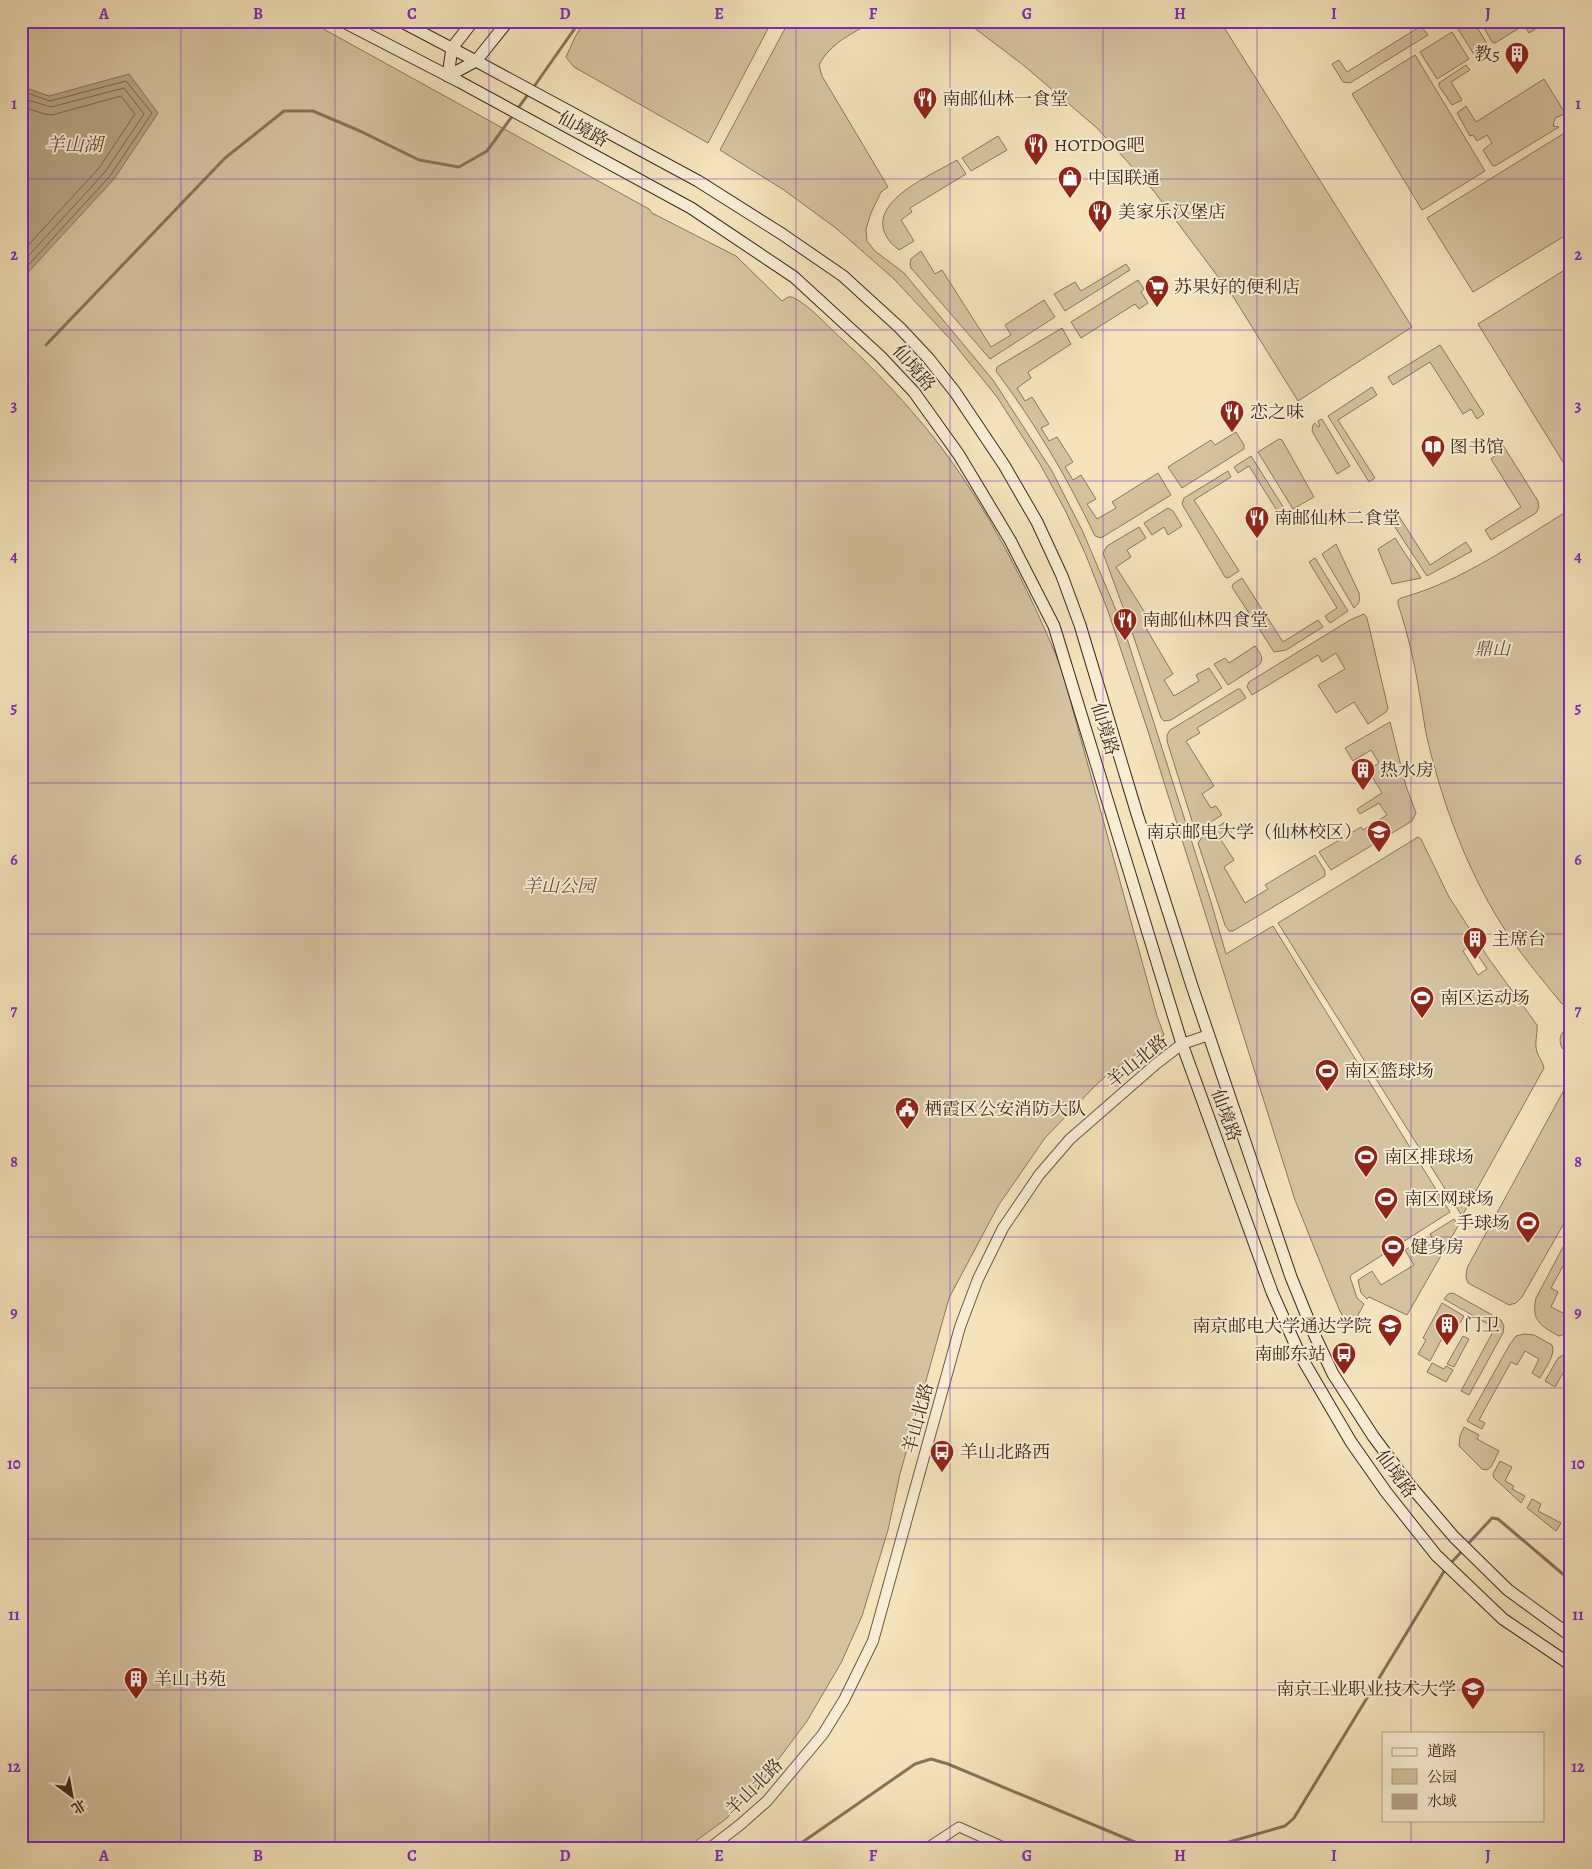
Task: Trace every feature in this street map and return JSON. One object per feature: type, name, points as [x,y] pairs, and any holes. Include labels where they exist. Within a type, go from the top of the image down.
[{"type":"main road","name":"仙境路","points":[[342,21],[499,103],[691,208],[794,277],[880,356],[914,392],[959,455],[1010,540],[1054,626],[1182,1044],[1265,1274],[1300,1355],[1351,1442],[1386,1492],[1436,1555],[1503,1619],[1571,1665]]},
{"type":"main road","name":"仙境路","points":[[400,21],[698,181],[782,234],[843,276],[900,328],[929,359],[955,392],[1009,473],[1037,522],[1062,576],[1080,625],[1137,814],[1209,1035],[1291,1277],[1333,1374],[1373,1436],[1408,1483],[1454,1537],[1508,1590],[1571,1636]]},
{"type":"main road","points":[[448,76],[452,48],[473,21]]},
{"type":"main road","points":[[448,76],[476,61],[508,21]]},
{"type":"street","name":"羊山北路","points":[[710,1848],[767,1801],[823,1734],[844,1700],[873,1641],[960,1327],[978,1278],[1003,1228],[1040,1175],[1070,1140],[1156,1064],[1182,1044],[1209,1035]]},
{"type":"street","points":[[927,1848],[959,1827],[1006,1848]]},
{"type":"green space","name":"羊山公园","points":[[21,21],[309,21],[649,209],[652,213],[736,256],[782,301],[792,297],[806,305],[856,352],[934,438],[954,464],[989,520],[1021,578],[1061,667],[1157,1016],[1164,1035],[1108,1074],[1094,1087],[1045,1138],[998,1206],[949,1298],[900,1474],[888,1530],[862,1616],[841,1663],[807,1721],[763,1780],[726,1819],[686,1848],[21,1848]]},
{"type":"green space","points":[[585,21],[772,21],[708,143],[574,67],[566,57]]},
{"type":"green space","points":[[789,21],[874,21],[836,44],[819,65],[822,76],[888,187],[881,192],[871,213],[866,229],[867,241],[875,251],[904,273],[993,380],[1052,471],[1083,532],[1124,629],[1226,954],[1273,926],[1450,1212],[1351,1275],[1357,1298],[1364,1304],[1350,1330],[1339,1309],[1295,1200],[1147,728],[1108,611],[1085,553],[1065,510],[1040,464],[997,397],[951,340],[894,279],[837,229],[784,190],[720,150]]},
{"type":"green space","points":[[965,21],[1220,21],[1412,327],[1298,401],[1234,298],[1153,190],[1097,128],[1022,64]]},
{"type":"green space","points":[[1473,21],[1489,47],[1475,56],[1458,29]]},
{"type":"green space","points":[[1480,21],[1548,21],[1529,33],[1524,25],[1495,43],[1492,42]]},
{"type":"green space","points":[[1421,26],[1428,35],[1350,83],[1343,82],[1332,64],[1339,60],[1347,72]]},
{"type":"green space","points":[[1452,32],[1469,59],[1437,79],[1420,52]]},
{"type":"green space","points":[[1415,55],[1485,171],[1422,210],[1352,94]]},
{"type":"green space","points":[[1466,65],[1470,70],[1451,82],[1462,100],[1452,105],[1439,86],[1439,83]]},
{"type":"green space","points":[[1544,79],[1563,110],[1571,106],[1571,111],[1555,118],[1553,126],[1559,127],[1495,166],[1492,165],[1483,150],[1492,143],[1487,135],[1477,141],[1473,135],[1470,136],[1457,113],[1466,106],[1476,122]]},
{"type":"green space","points":[[1571,129],[1571,232],[1473,292],[1427,218]]},
{"type":"green space","points":[[998,136],[1007,150],[971,171],[962,158]]},
{"type":"green space","points":[[957,160],[966,174],[910,208],[912,212],[901,220],[914,241],[899,250],[889,240],[883,226],[885,213],[893,201],[918,181]]},
{"type":"green space","points":[[921,251],[935,274],[942,270],[991,347],[1011,335],[1005,325],[1044,300],[1055,317],[990,359],[911,268],[911,259]]},
{"type":"green space","points":[[1126,264],[1130,270],[1065,311],[1054,294],[1075,282],[1081,291]]},
{"type":"green space","points":[[1571,266],[1571,475],[1478,324]]},
{"type":"green space","points":[[1138,280],[1144,289],[1141,292],[1148,303],[1139,309],[1135,304],[1081,338],[1071,322]]},
{"type":"green space","points":[[1062,328],[1071,344],[1028,372],[1031,378],[1017,388],[1025,401],[1032,397],[1049,424],[1041,428],[1049,441],[1057,437],[1073,462],[1065,467],[1073,480],[1081,475],[1096,499],[1087,504],[1097,519],[1116,508],[1112,502],[1158,473],[1171,495],[1101,538],[1095,536],[1050,451],[996,371],[997,367]]},
{"type":"green space","points":[[1440,345],[1484,414],[1477,419],[1471,409],[1463,414],[1430,362],[1393,385],[1388,377]]},
{"type":"green space","points":[[1372,387],[1377,395],[1338,420],[1375,478],[1369,482],[1328,416]]},
{"type":"green space","points":[[1322,419],[1350,466],[1337,474],[1312,431],[1313,425],[1315,423],[1318,427],[1320,426],[1318,421]]},
{"type":"green space","points":[[1236,432],[1244,445],[1244,449],[1182,488],[1168,467],[1211,440],[1215,445]]},
{"type":"green space","points":[[1279,439],[1282,440],[1314,497],[1293,509],[1258,452]]},
{"type":"green space","points":[[1499,439],[1538,501],[1539,507],[1536,513],[1491,540],[1485,530],[1521,507],[1491,459],[1498,453],[1492,443]]},
{"type":"green space","points":[[1251,456],[1287,513],[1281,517],[1249,466],[1238,473],[1234,467]]},
{"type":"green space","points":[[1228,471],[1231,477],[1194,500],[1239,571],[1228,578],[1225,577],[1182,504],[1184,498]]},
{"type":"green space","points":[[1168,508],[1173,511],[1182,526],[1168,535],[1164,527],[1152,535],[1144,523]]},
{"type":"green space","name":"鼎山","points":[[1571,509],[1571,1001],[1562,1004],[1522,954],[1500,922],[1466,857],[1457,835],[1448,812],[1425,731],[1413,661],[1398,600],[1446,582],[1489,560]]},
{"type":"green space","points":[[1395,510],[1430,565],[1466,542],[1472,551],[1427,576],[1387,515]]},
{"type":"green space","points":[[1139,527],[1146,538],[1127,550],[1131,557],[1116,567],[1149,619],[1143,623],[1173,674],[1164,680],[1174,696],[1199,681],[1196,675],[1209,668],[1222,688],[1171,720],[1164,721],[1161,718],[1103,553],[1107,546]]},
{"type":"green space","points":[[1395,538],[1421,578],[1392,584],[1378,549]]},
{"type":"green space","points":[[1336,544],[1359,593],[1359,601],[1354,608],[1322,554]]},
{"type":"green space","points":[[1315,558],[1348,611],[1330,623],[1325,616],[1337,608],[1309,562]]},
{"type":"green space","points":[[1242,578],[1283,642],[1318,620],[1323,627],[1286,650],[1274,652],[1232,587],[1233,584]]},
{"type":"green space","points":[[1364,614],[1367,618],[1388,708],[1386,712],[1368,724],[1354,702],[1336,713],[1318,685],[1345,669],[1336,653],[1322,662],[1318,655],[1252,695],[1247,687],[1249,682],[1350,620]]},
{"type":"green space","points":[[1255,646],[1262,658],[1259,665],[1228,685],[1214,664],[1225,658],[1229,663]]},
{"type":"green space","points":[[1238,689],[1246,698],[1197,728],[1200,733],[1186,741],[1214,786],[1202,794],[1211,808],[1216,806],[1222,815],[1201,828],[1196,828],[1193,824],[1167,741],[1167,735],[1170,730]]},
{"type":"green space","points":[[1390,722],[1406,786],[1416,813],[1412,821],[1331,870],[1319,852],[1361,827],[1363,830],[1387,815],[1379,803],[1360,814],[1357,809],[1382,793],[1368,770],[1379,763],[1371,750],[1353,761],[1345,748]]},
{"type":"green space","points":[[1225,822],[1232,833],[1221,840],[1234,860],[1224,867],[1245,903],[1268,889],[1265,885],[1315,855],[1325,871],[1325,876],[1233,931],[1229,931],[1225,925],[1198,843],[1203,836]]},
{"type":"green space","name":"南区运动场","points":[[1418,837],[1421,839],[1449,897],[1489,959],[1537,1025],[1536,1048],[1544,1068],[1462,1216],[1278,923]],"holes":[[[1471,945],[1487,969],[1478,975],[1463,951]]]},
{"type":"green space","points":[[1571,1027],[1571,1055],[1566,1053],[1560,1041],[1563,1032]]},
{"type":"green space","points":[[1571,1083],[1571,1211],[1522,1297],[1516,1303],[1509,1305],[1468,1283],[1466,1277],[1467,1268],[1565,1088]]},
{"type":"green space","points":[[1454,1219],[1458,1226],[1407,1315],[1369,1297],[1367,1299],[1361,1293],[1358,1280],[1372,1271],[1381,1285],[1414,1265],[1405,1250],[1416,1243],[1421,1250],[1434,1242],[1430,1234]]},
{"type":"green space","points":[[1571,1232],[1571,1251],[1551,1288],[1558,1292],[1551,1307],[1565,1314],[1571,1304],[1571,1323],[1567,1331],[1559,1336],[1542,1326],[1536,1317],[1535,1306],[1536,1298]]},
{"type":"green space","points":[[1453,1293],[1501,1320],[1504,1326],[1503,1333],[1469,1395],[1461,1391],[1495,1328],[1444,1299],[1448,1294]]},
{"type":"green space","points":[[1442,1303],[1464,1316],[1460,1323],[1452,1320],[1430,1361],[1418,1354],[1426,1340],[1423,1338]]},
{"type":"green space","points":[[1524,1334],[1534,1335],[1552,1345],[1553,1353],[1540,1378],[1532,1373],[1539,1359],[1525,1351],[1517,1365],[1511,1362],[1479,1420],[1485,1423],[1482,1429],[1467,1421],[1510,1344],[1516,1336]]},
{"type":"green space","points":[[1463,1336],[1469,1339],[1454,1367],[1447,1364]]},
{"type":"green space","points":[[1565,1354],[1571,1355],[1571,1376],[1563,1373],[1555,1387],[1545,1381],[1558,1358]]},
{"type":"green space","points":[[1432,1363],[1444,1369],[1446,1366],[1453,1370],[1446,1382],[1427,1372]]},
{"type":"green space","points":[[1464,1427],[1479,1435],[1477,1439],[1499,1451],[1491,1467],[1487,1470],[1482,1469],[1459,1446],[1460,1436]]},
{"type":"green space","points":[[1500,1461],[1512,1467],[1505,1481],[1514,1486],[1512,1489],[1525,1496],[1521,1503],[1494,1478],[1493,1474]]},
{"type":"green space","points":[[1532,1499],[1541,1504],[1538,1511],[1561,1523],[1556,1531],[1527,1508]]},
{"type":"water","name":"羊山湖","points":[[129,74],[158,113],[114,179],[21,280],[21,86],[49,96]]},
{"type":"waterway","points":[[533,88],[580,21]]},
{"type":"waterway","points":[[46,345],[225,158],[284,111],[313,111],[360,131],[419,160],[459,167],[487,151],[529,93]]},
{"type":"waterway","points":[[1467,1545],[1492,1518],[1498,1519],[1571,1581]]},
{"type":"waterway","points":[[1450,1564],[1463,1550]]},
{"type":"waterway","points":[[1208,1848],[1285,1826],[1294,1818],[1446,1568]]},
{"type":"waterway","points":[[794,1848],[915,1764],[931,1759],[948,1764],[1149,1848]]},
{"type":"place","name":"教5","points":[[1517,75]]},
{"type":"place","name":"南邮仙林一食堂","points":[[925,120]]},
{"type":"place","name":"HOTDOG吧","points":[[1036,166]]},
{"type":"place","name":"中国联通","points":[[1070,199]]},
{"type":"place","name":"美家乐汉堡店","points":[[1100,233]]},
{"type":"place","name":"苏果好的便利店","points":[[1157,308]]},
{"type":"place","name":"恋之味","points":[[1232,433]]},
{"type":"place","name":"图书馆","points":[[1433,468]]},
{"type":"place","name":"南邮仙林二食堂","points":[[1257,539]]},
{"type":"place","name":"南邮仙林四食堂","points":[[1125,641]]},
{"type":"place","name":"热水房","points":[[1363,791]]},
{"type":"place","name":"南京邮电大学（仙林校区）","points":[[1379,853]]},
{"type":"place","name":"主席台","points":[[1475,960]]},
{"type":"place","name":"南区运动场","points":[[1422,1019]]},
{"type":"place","name":"南区篮球场","points":[[1327,1092]]},
{"type":"place","name":"栖霞区公安消防大队","points":[[907,1130]]},
{"type":"place","name":"南区排球场","points":[[1366,1178]]},
{"type":"place","name":"南区网球场","points":[[1386,1220]]},
{"type":"place","name":"手球场","points":[[1528,1244]]},
{"type":"place","name":"健身房","points":[[1393,1268]]},
{"type":"place","name":"门卫","points":[[1447,1346]]},
{"type":"place","name":"南京邮电大学通达学院","points":[[1390,1347]]},
{"type":"place","name":"南邮东站","points":[[1344,1375]]},
{"type":"place","name":"羊山北路西","points":[[942,1473]]},
{"type":"place","name":"羊山书苑","points":[[136,1700]]},
{"type":"place","name":"南京工业职业技术大学","points":[[1473,1710]]}]
